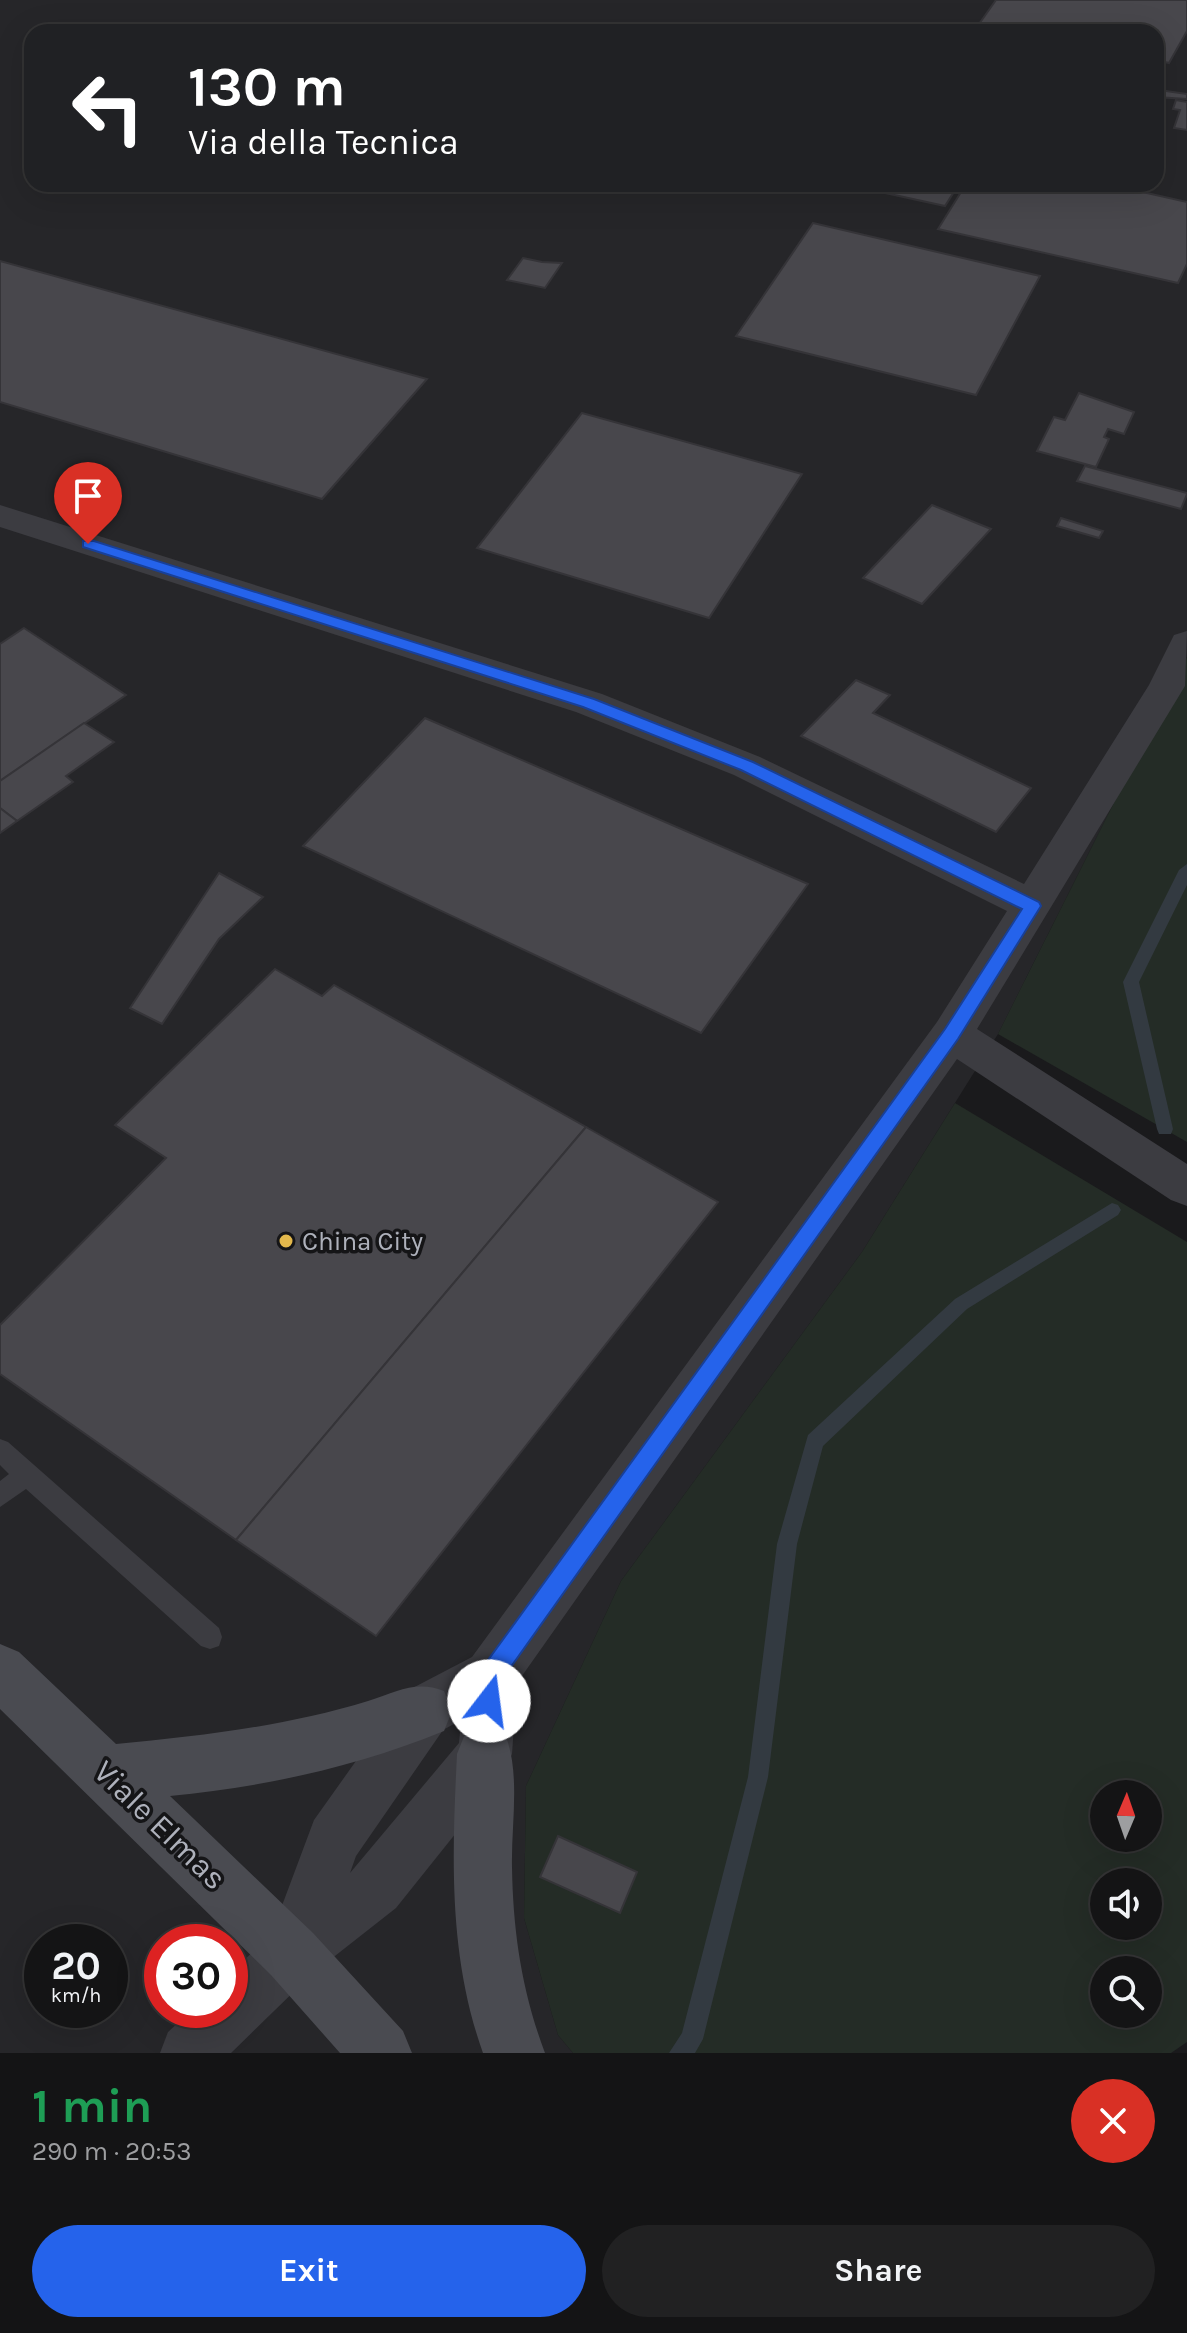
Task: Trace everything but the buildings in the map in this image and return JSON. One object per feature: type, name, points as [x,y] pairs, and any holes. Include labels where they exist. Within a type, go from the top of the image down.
[{"type":"main road","name":"Viale Elmas","points":[[0,1671],[292,1954],[381,2053]]},
{"type":"main road","points":[[106,1773],[205,1764],[310,1747],[424,1711]]},
{"type":"main road","points":[[485,1754],[481,1892],[498,2015],[514,2053]]},
{"type":"street","points":[[0,516],[589,703],[747,766],[1032,906]]},
{"type":"street","points":[[292,1954],[334,1840],[424,1711],[491,1675],[952,1034],[1167,686],[1187,643]]},
{"type":"street","points":[[952,1034],[1187,1187]]},
{"type":"street","points":[[189,2053],[292,1954],[376,1888],[485,1754],[491,1675]]},
{"type":"lane","points":[[0,1450],[210,1637]]},
{"type":"lane","points":[[0,1496],[26,1474]]},
{"type":"shaded area","points":[[0,0],[1187,0],[1187,657],[998,1034],[862,1252],[621,1581],[526,1786],[524,1918],[558,2035],[573,2053],[0,2053]]},
{"type":"shaded area","points":[[1187,657],[1187,1142],[998,1034]]},
{"type":"shaded area","points":[[955,1103],[1187,1242],[1187,2042],[1171,2053],[573,2053],[558,2035],[524,1918],[526,1786],[621,1581],[862,1252]]},
{"type":"waterway","points":[[1165,1129],[1131,982],[1187,870]]},
{"type":"waterway","points":[[680,2053],[692,2039],[758,1777],[787,1544],[815,1441],[961,1304],[1112,1210]]},
{"type":"place","name":"China City","points":[[286,1241]]},
{"type":"route","points":[[88,544],[589,703],[747,766],[1032,906],[952,1034],[491,1675],[489,1701]]}]
